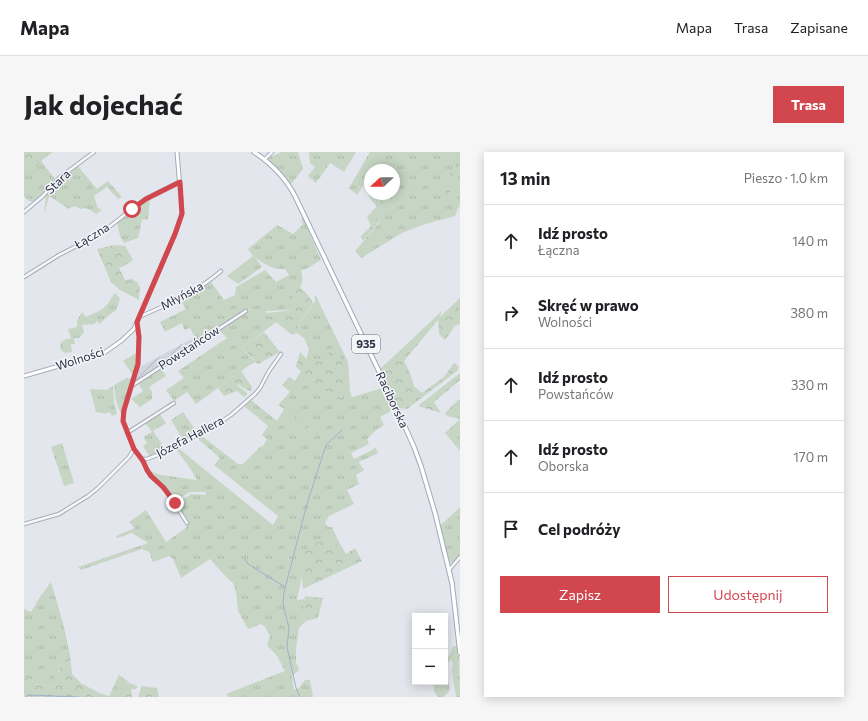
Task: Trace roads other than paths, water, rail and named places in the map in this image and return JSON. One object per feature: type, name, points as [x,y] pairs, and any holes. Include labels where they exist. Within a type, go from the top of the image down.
[{"type":"main road","name":"Raciborska","points":[[254,152],[265,159],[280,173],[295,196],[414,447],[435,513],[452,583],[460,653]]},
{"type":"street","name":"Stara","points":[[24,212],[43,196],[59,178],[94,152]]},
{"type":"street","name":"Wolności","points":[[24,376],[104,353],[128,335],[137,322],[175,234],[182,214],[177,152]]},
{"type":"street","points":[[265,159],[272,152]]},
{"type":"street","name":"Łączna","points":[[24,277],[59,255],[100,234],[146,199],[180,182]]},
{"type":"street","name":"Młyńska","points":[[140,316],[199,289],[221,271]]},
{"type":"street","name":"Powstańców","points":[[132,386],[246,311]]},
{"type":"street","name":"Powstańców","points":[[137,322],[139,356],[134,381],[124,410],[123,421],[134,449],[142,459],[147,470],[166,490],[187,522]]},
{"type":"street","name":"Józefa Hallera","points":[[142,459],[147,460],[160,454],[212,428],[231,415],[255,394],[281,354]]},
{"type":"street","points":[[134,381],[137,384]]},
{"type":"street","points":[[127,433],[174,403]]},
{"type":"street","points":[[24,524],[55,515],[68,509],[98,488],[129,457],[134,449]]},
{"type":"street","points":[[449,570],[460,557]]},
{"type":"waterway","points":[[300,697],[296,688],[287,647],[289,628],[283,604],[284,592],[307,504],[326,445],[342,430]]},
{"type":"waterway","points":[[245,559],[248,564],[285,587]]},
{"type":"waterway","points":[[29,695],[79,697]]}]
